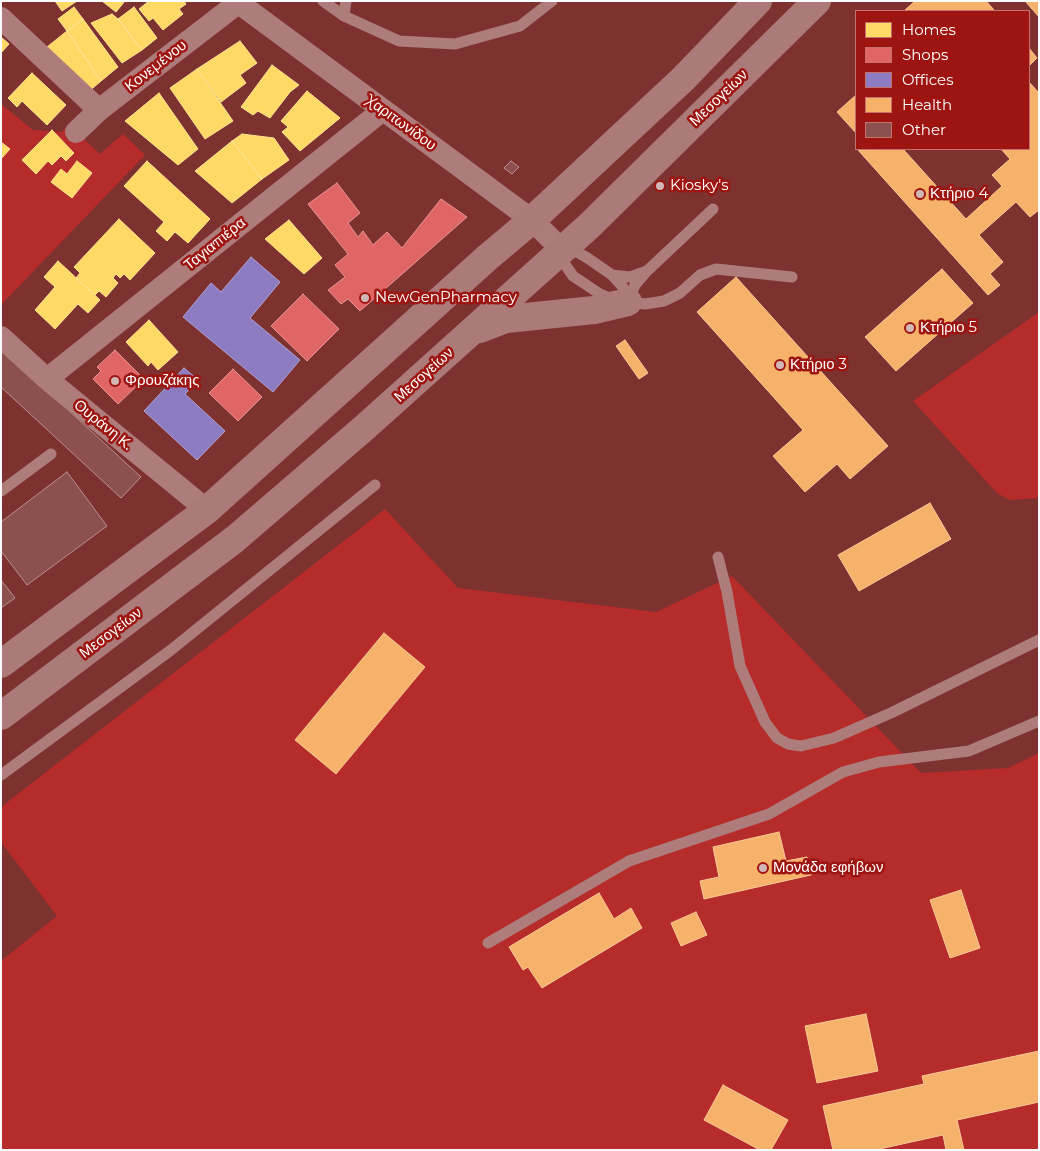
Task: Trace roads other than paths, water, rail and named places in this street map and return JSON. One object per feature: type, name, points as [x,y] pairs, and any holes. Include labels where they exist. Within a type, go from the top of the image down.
[{"type":"main road","points":[[1,664],[207,510],[488,257],[532,220],[683,79],[758,1]]},
{"type":"main road","name":"Μεσογείων","points":[[1,716],[235,539],[472,332],[562,250],[817,1]]},
{"type":"main road","points":[[472,332],[506,319],[594,310],[628,302]]},
{"type":"street","name":"Χαριτωνίδου","points":[[237,2],[532,220],[562,250]]},
{"type":"street","name":"Κονεμένου","points":[[76,132],[99,110],[237,2]]},
{"type":"street","points":[[1,18],[99,110]]},
{"type":"street","name":"Ταγιαπιέρα","points":[[46,379],[384,110]]},
{"type":"street","name":"Ουράνη Κ.","points":[[1,338],[46,379],[207,510]]},
{"type":"lane","points":[[323,1],[344,16],[399,41],[455,44],[520,26],[552,1]]},
{"type":"lane","points":[[344,16],[346,1]]},
{"type":"lane","points":[[628,302],[636,285],[647,271],[713,209]]},
{"type":"lane","points":[[628,302],[623,287],[612,275],[586,256],[562,250],[564,264],[573,276],[600,294],[628,302],[645,304],[664,301],[680,292],[700,276],[716,269],[792,277]]},
{"type":"lane","points":[[612,275],[630,276],[647,271]]},
{"type":"lane","points":[[1,491],[51,454]]},
{"type":"lane","points":[[1,775],[170,650],[374,485]]},
{"type":"lane","points":[[718,557],[727,592],[740,666],[765,722],[777,738],[788,744],[802,746],[834,738],[901,708],[1039,640]]},
{"type":"lane","points":[[488,943],[629,861],[769,814],[843,772],[879,762],[969,751],[1039,721]]},
{"type":"place","name":"Kiosky's","points":[[660,186]]},
{"type":"place","name":"Κτήριο 4","points":[[920,194]]},
{"type":"place","name":"NewGenPharmacy","points":[[365,298]]},
{"type":"place","name":"Κτήριο 5","points":[[910,328]]},
{"type":"place","name":"Κτήριο 3","points":[[780,365]]},
{"type":"place","name":"Φρουζάκης","points":[[115,381]]},
{"type":"place","name":"Μονάδα εφήβων","points":[[763,868]]}]
